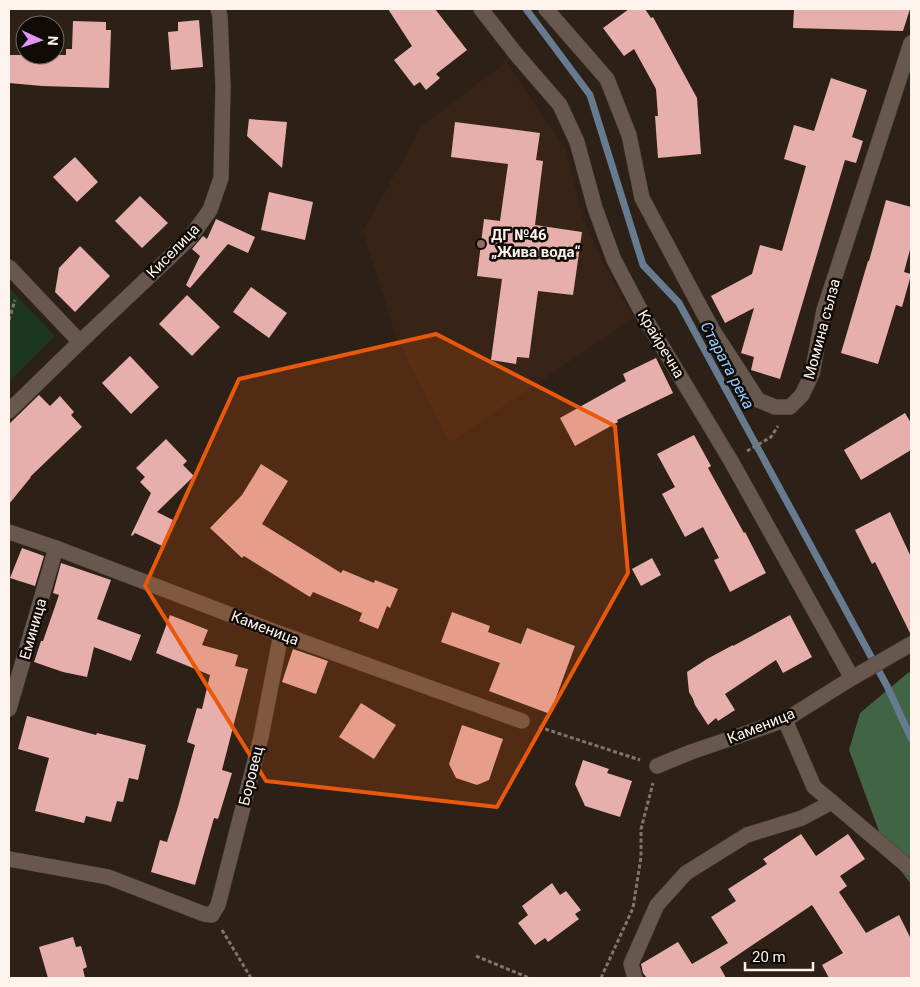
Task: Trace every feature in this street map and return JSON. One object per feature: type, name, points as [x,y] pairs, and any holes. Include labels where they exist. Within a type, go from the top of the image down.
[{"type":"street","name":"Киселица","points":[[9,411],[189,239],[210,210],[221,178],[224,86],[218,9]]},
{"type":"street","name":"Крайречна","points":[[481,9],[516,54],[560,105],[577,142],[595,208],[614,260],[642,313],[731,461],[852,678]]},
{"type":"street","name":"Момина сълза","points":[[546,9],[607,79],[629,135],[642,198],[717,337],[758,400],[775,407],[790,406],[802,395],[812,374],[824,310],[911,44]]},
{"type":"street","points":[[9,267],[80,342]]},
{"type":"street","name":"Каменица","points":[[9,532],[56,548],[281,634],[522,721]]},
{"type":"street","name":"Еминица","points":[[9,709],[56,548]]},
{"type":"street","name":"Боровец","points":[[212,915],[218,905],[261,737],[281,634]]},
{"type":"street","name":"Каменица","points":[[657,766],[691,752],[785,720],[911,644]]},
{"type":"street","points":[[785,720],[814,787],[911,869]]},
{"type":"street","points":[[635,978],[631,964],[657,905],[686,873],[747,835],[802,818],[832,802]]},
{"type":"street","points":[[9,859],[108,877],[204,914],[212,915]]},
{"type":"path","points":[[749,450],[771,437]]},
{"type":"path","points":[[522,721],[657,766],[641,829],[641,857],[632,908],[601,978]]},
{"type":"path","points":[[212,915],[251,978]]},
{"type":"path","points":[[476,956],[529,978]]},
{"type":"highlighted area","points":[[436,334],[615,426],[628,573],[497,807],[266,781],[145,586],[239,379]]},
{"type":"shaded area","name":"ДГ №46 „Жива вода“","points":[[506,62],[566,149],[582,216],[601,258],[634,318],[450,442],[396,337],[363,231],[422,126]]},
{"type":"green space","points":[[9,288],[55,336],[9,382]]},
{"type":"green space","points":[[909,672],[911,675],[911,884],[887,853],[849,750],[860,713]]},
{"type":"building","points":[[388,9],[435,9],[467,50],[436,74],[440,78],[426,90],[420,82],[414,86],[394,60],[412,46]]},
{"type":"building","points":[[629,9],[645,9],[651,18],[653,17],[697,98],[701,154],[658,158],[655,116],[658,116],[656,89],[634,49],[624,56],[603,28]]},
{"type":"building","points":[[794,9],[910,9],[903,31],[793,28]]},
{"type":"building","points":[[199,20],[203,67],[171,70],[168,32],[178,31],[178,22]]},
{"type":"building","points":[[73,21],[106,22],[106,30],[111,30],[109,88],[9,83],[9,55],[15,55],[15,65],[65,65],[66,49],[72,49]]},
{"type":"building","points":[[831,78],[867,90],[852,137],[863,141],[856,163],[845,160],[780,379],[751,370],[754,357],[741,353],[754,308],[725,323],[711,296],[752,274],[760,245],[782,251],[806,166],[784,159],[794,125],[814,131]]},
{"type":"building","points":[[249,119],[287,122],[282,168],[247,136]]},
{"type":"building","points":[[455,122],[540,133],[536,160],[543,161],[535,225],[582,232],[573,295],[538,291],[529,358],[517,357],[516,364],[491,360],[502,279],[477,276],[484,219],[500,221],[508,164],[451,157]]},
{"type":"building","points":[[75,157],[98,182],[77,202],[53,177]]},
{"type":"building","points":[[269,192],[313,202],[305,240],[261,230]]},
{"type":"building","points":[[140,196],[168,223],[142,248],[115,221]]},
{"type":"building","points":[[886,200],[911,207],[911,246],[904,272],[911,275],[902,307],[896,305],[878,364],[841,353]]},
{"type":"building","points":[[216,219],[255,237],[248,253],[228,244],[190,288],[186,285],[200,256],[192,249],[203,236],[207,239]]},
{"type":"building","points":[[80,246],[110,276],[75,312],[55,292],[59,268]]},
{"type":"building","points":[[251,287],[287,313],[269,338],[233,312]]},
{"type":"building","points":[[187,295],[220,327],[192,356],[159,324]]},
{"type":"building","points":[[130,356],[159,387],[131,414],[102,383]]},
{"type":"building","points":[[656,358],[673,393],[617,420],[618,422],[575,446],[560,418],[626,381],[623,374]]},
{"type":"building","points":[[39,395],[50,406],[60,396],[74,412],[71,415],[82,427],[30,477],[9,504],[9,424]]},
{"type":"building","points":[[905,413],[911,423],[911,450],[861,480],[844,450]]},
{"type":"building","points":[[694,435],[711,466],[708,468],[766,573],[730,592],[714,560],[719,558],[703,527],[685,537],[662,494],[675,487],[657,454]]},
{"type":"building","points":[[166,439],[187,461],[183,465],[194,476],[157,512],[173,520],[162,546],[135,533],[131,535],[151,493],[140,482],[145,477],[136,468]]},
{"type":"building","points":[[261,464],[288,481],[262,524],[341,573],[343,570],[374,583],[375,580],[398,589],[390,608],[387,606],[378,629],[359,621],[362,613],[313,592],[310,597],[244,556],[242,558],[210,528],[242,495]]},
{"type":"building","points":[[890,512],[911,557],[911,635],[875,562],[872,564],[855,530]]},
{"type":"building","points":[[22,548],[44,556],[35,586],[10,578]]},
{"type":"building","points":[[652,558],[661,575],[641,586],[632,569]]},
{"type":"building","points":[[61,563],[111,580],[97,619],[141,635],[131,661],[94,647],[87,677],[63,672],[34,662],[59,595],[53,593]]},
{"type":"building","points":[[452,612],[490,626],[488,632],[521,644],[527,628],[575,646],[550,714],[489,691],[500,663],[441,642]]},
{"type":"building","points":[[170,615],[208,630],[202,645],[238,655],[235,666],[248,669],[222,770],[232,773],[218,819],[214,818],[195,885],[151,872],[160,840],[167,842],[178,807],[195,745],[187,742],[197,708],[202,709],[210,675],[156,653]]},
{"type":"building","points":[[790,615],[812,657],[783,673],[776,660],[725,694],[735,710],[718,721],[716,718],[708,725],[689,692],[687,672],[707,659]]},
{"type":"building","points":[[293,649],[328,661],[316,694],[282,682]]},
{"type":"building","points":[[361,703],[396,725],[374,759],[339,737]]},
{"type":"building","points":[[27,716],[96,735],[97,733],[146,745],[138,780],[129,778],[123,802],[117,801],[111,822],[86,816],[84,823],[35,811],[49,758],[18,749]]},
{"type":"building","points":[[462,725],[503,739],[489,780],[477,785],[456,778],[449,764]]},
{"type":"building","points":[[583,760],[609,769],[607,773],[632,781],[620,817],[585,806],[575,784]]},
{"type":"building","points":[[801,834],[816,856],[848,834],[865,859],[840,876],[847,886],[839,892],[866,933],[899,915],[911,939],[911,978],[829,978],[822,965],[843,953],[812,905],[720,967],[726,978],[647,978],[643,973],[641,964],[678,942],[692,964],[728,943],[711,917],[736,901],[728,889],[767,864],[763,859]]},
{"type":"building","points":[[552,883],[560,895],[566,891],[581,910],[575,914],[579,919],[548,942],[545,938],[535,945],[518,923],[528,915],[522,906]]},
{"type":"building","points":[[73,937],[76,947],[81,946],[87,967],[83,969],[85,978],[48,978],[39,947]]},
{"type":"waterway","name":"Старата река","points":[[526,9],[590,95],[643,265],[679,303],[887,686],[911,738]]},
{"type":"place","name":"ДГ №46 „Жива вода“","points":[[481,244]]}]
